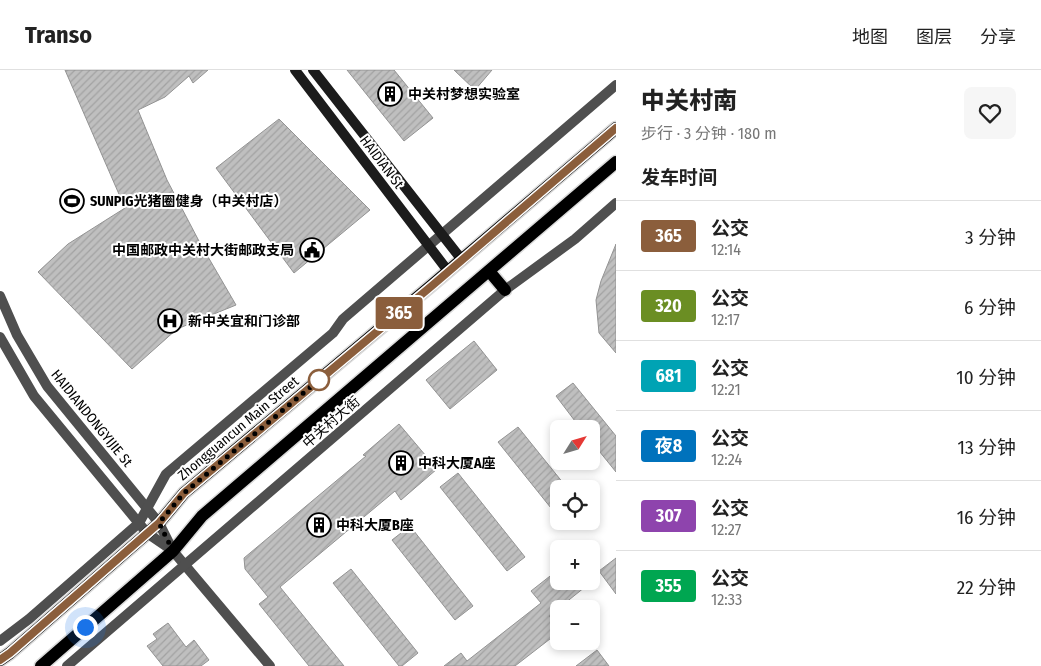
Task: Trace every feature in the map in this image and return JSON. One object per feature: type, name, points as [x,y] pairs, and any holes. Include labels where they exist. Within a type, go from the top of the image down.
[{"type":"main road","name":"HAIDIAN St","points":[[295,70],[448,271]]},
{"type":"main road","name":"HAIDIAN St","points":[[313,70],[462,260]]},
{"type":"main road","name":"Zhongguancun Main Street","points":[[0,660],[18,647],[143,528],[159,523],[184,493],[616,128]]},
{"type":"main road","points":[[40,666],[173,551],[202,516],[616,162]]},
{"type":"main road","points":[[489,271],[505,290]]},
{"type":"street","points":[[0,641],[143,528],[147,508],[166,474],[334,333],[343,319],[616,85]]},
{"type":"street","name":"中关村大街","points":[[67,666],[505,290],[575,239],[616,203]]},
{"type":"street","name":"HAIDIANDONGYIJIE St","points":[[0,296],[17,335],[47,386],[159,523],[173,551]]},
{"type":"street","points":[[0,337],[34,396],[143,528],[173,551],[270,666]]},
{"type":"building","points":[[65,70],[208,70],[193,83],[189,76],[165,97],[138,110],[167,180],[200,243],[236,305],[177,329],[132,369],[38,272],[68,244],[125,208]]},
{"type":"building","name":"中关村梦想实验室","points":[[347,70],[394,70],[433,118],[404,141]]},
{"type":"building","points":[[454,70],[492,70],[475,90]]},
{"type":"building","points":[[279,119],[370,210],[294,273],[216,168]]},
{"type":"building","points":[[616,244],[616,353],[599,333],[596,300],[601,281]]},
{"type":"building","points":[[474,341],[497,370],[450,409],[426,380]]},
{"type":"building","points":[[573,383],[616,436],[616,472],[600,452],[600,420],[574,420],[556,396]]},
{"type":"building","points":[[399,424],[437,469],[401,500],[395,491],[280,587],[344,666],[309,666],[259,604],[268,597],[245,569],[244,558],[366,456],[363,455]]},
{"type":"building","points":[[518,427],[550,467],[550,470],[553,470],[561,480],[550,480],[550,507],[498,442]]},
{"type":"building","points":[[458,473],[525,557],[507,571],[440,487]]},
{"type":"building","points":[[410,526],[473,606],[455,620],[392,540]]},
{"type":"building","points":[[616,558],[616,594],[600,572],[600,570]]},
{"type":"building","points":[[351,569],[418,653],[402,666],[399,666],[333,583]]},
{"type":"building","points":[[550,576],[550,590],[581,590],[569,600],[550,600],[550,639],[515,666],[444,666],[461,653],[467,661],[541,603],[531,591]]},
{"type":"building","points":[[168,623],[186,647],[194,640],[209,660],[201,666],[163,666],[147,646],[157,639],[153,634]]},
{"type":"building","points":[[597,650],[609,666],[576,666]]},
{"type":"bus line","name":"365","points":[[0,660],[159,523],[184,493],[434,284],[616,128]]},
{"type":"place","name":"中关村梦想实验室","points":[[390,94]]},
{"type":"place","name":"SUNPIG光猪圈健身（中关村店）","points":[[72,201]]},
{"type":"place","name":"中国邮政中关村大街邮政支局","points":[[312,250]]},
{"type":"place","name":"新中关宜和门诊部","points":[[170,321]]},
{"type":"place","name":"中科大厦A座","points":[[401,463]]},
{"type":"place","name":"中科大厦B座","points":[[319,525]]},
{"type":"route","points":[[85,627],[173,551],[159,523],[184,493],[319,380]]}]
